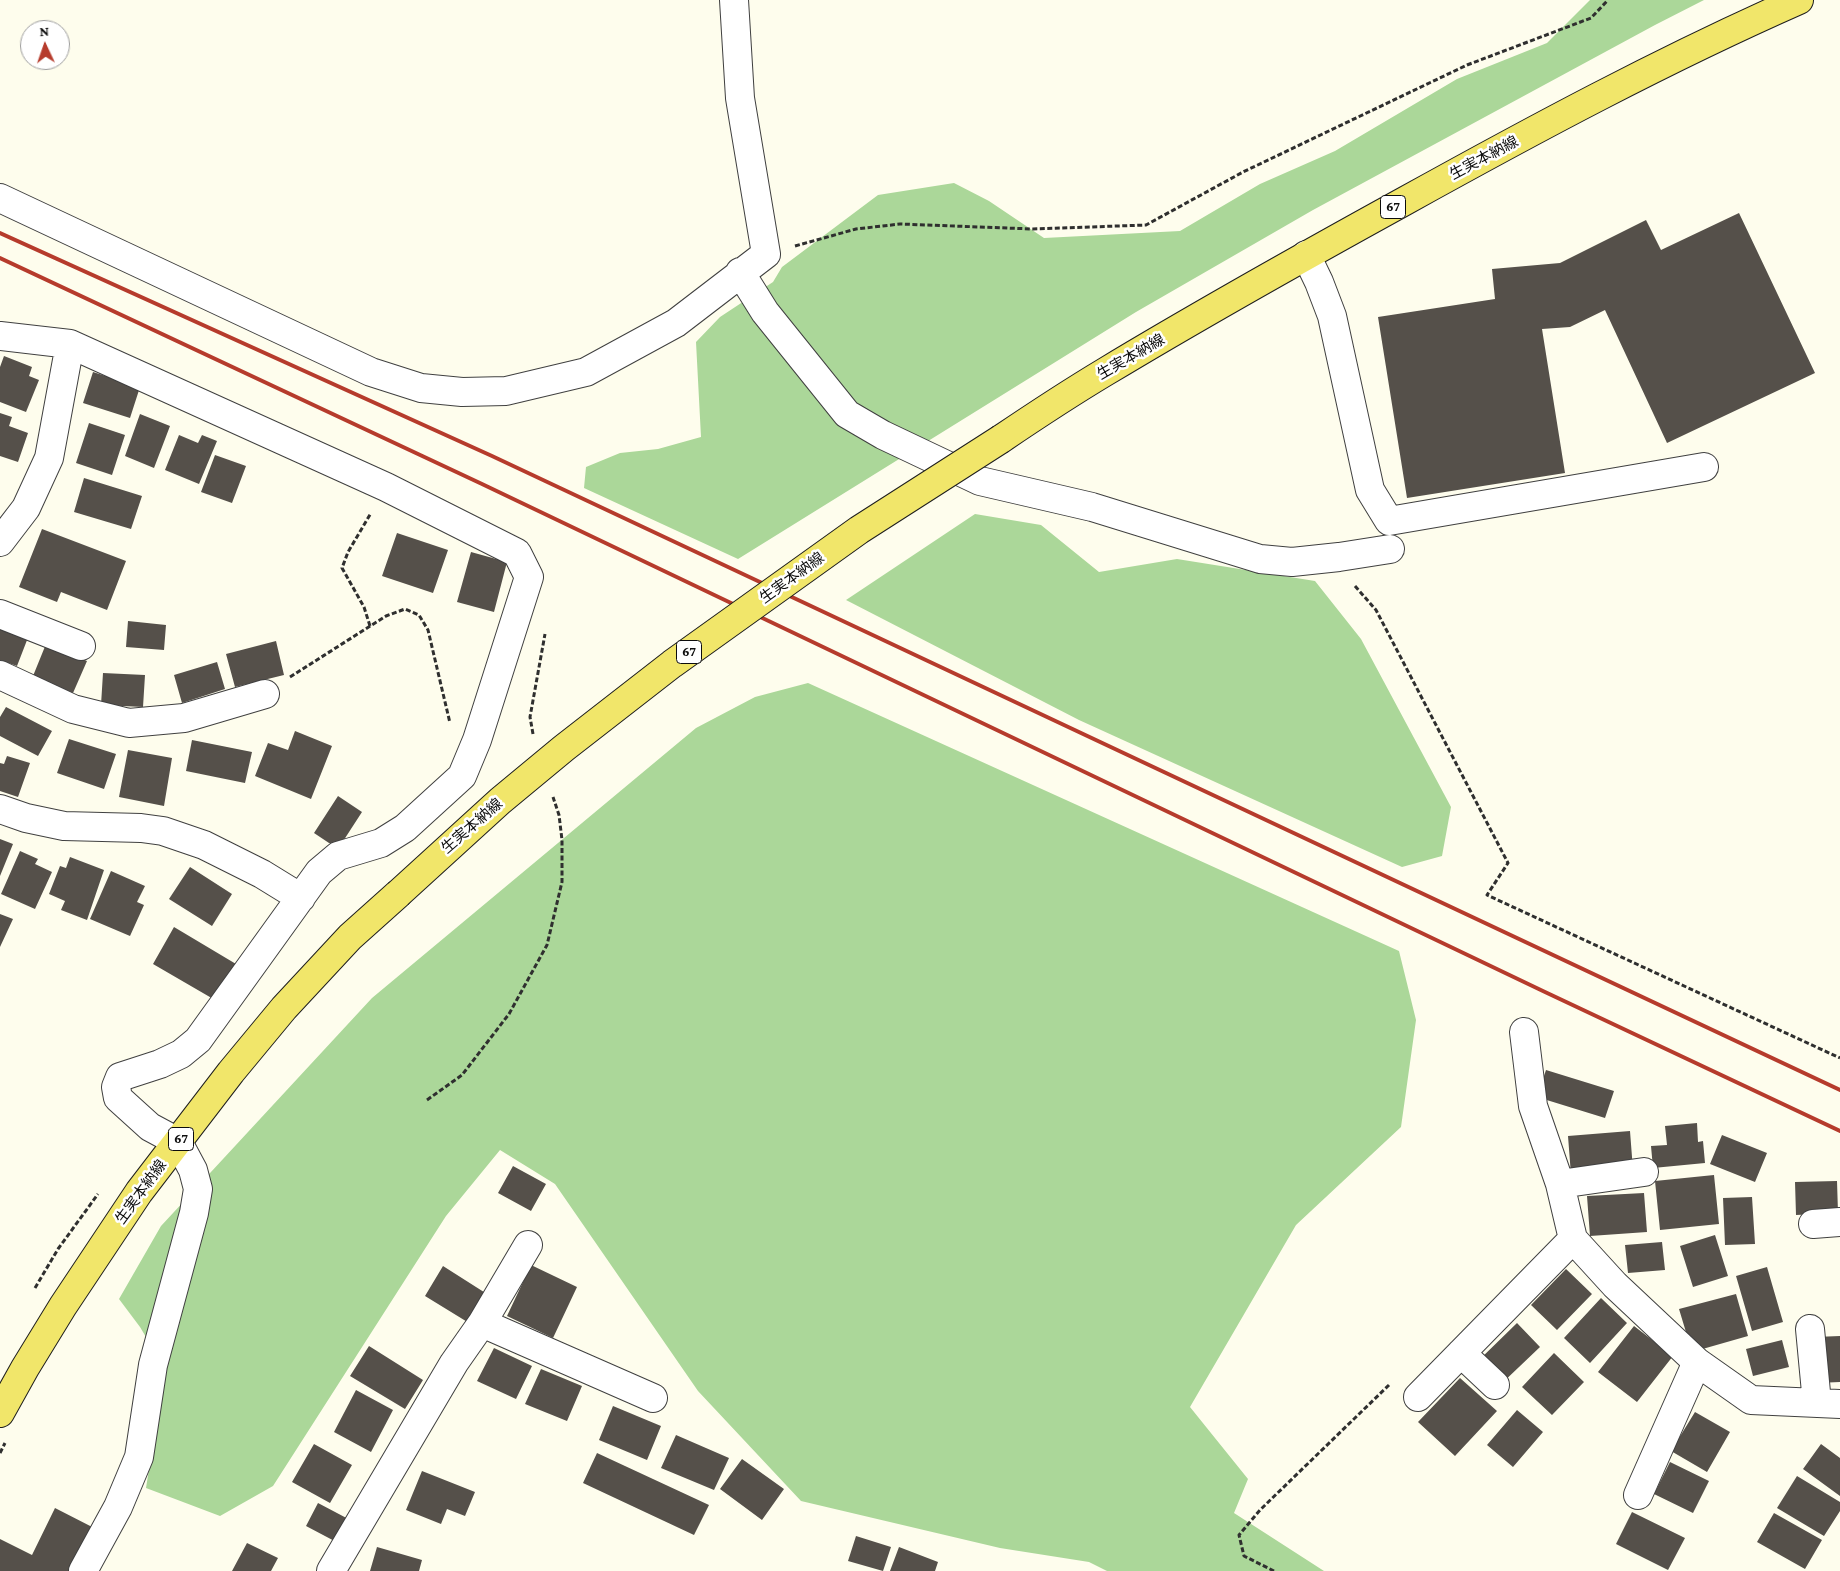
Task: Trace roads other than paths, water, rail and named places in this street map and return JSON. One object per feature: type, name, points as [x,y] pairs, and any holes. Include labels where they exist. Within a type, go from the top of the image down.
[{"type":"main road","name":"生実本納線","points":[[0,1413],[25,1368],[100,1249],[139,1192],[231,1072],[284,1008],[350,937],[500,801],[564,748],[672,664],[859,530],[1104,372],[1306,255],[1474,162],[1622,84],[1744,24],[1799,0]]},
{"type":"street","points":[[0,198],[371,372],[421,388],[462,392],[506,391],[586,372],[676,323],[740,272],[766,254],[740,98],[734,0]]},
{"type":"street","points":[[1306,255],[1320,282],[1332,316],[1370,490],[1388,521],[1704,468]]},
{"type":"street","points":[[740,272],[765,312],[847,414],[883,435],[980,481],[1092,507],[1260,559],[1292,562],[1390,549]]},
{"type":"street","points":[[0,336],[70,344],[386,487],[517,553],[529,577],[477,740],[462,776],[405,828],[381,844],[338,856],[320,872],[198,1040],[181,1054],[160,1064],[120,1077],[116,1087],[118,1098],[150,1127],[178,1142],[194,1170],[198,1189],[194,1213],[153,1365],[138,1457],[118,1507],[83,1571]]},
{"type":"street","points":[[0,542],[26,508],[48,458],[70,344]]},
{"type":"street","points":[[0,614],[81,646]]},
{"type":"street","points":[[0,675],[73,709],[129,723],[184,718],[265,694]]},
{"type":"street","points":[[0,809],[26,818],[64,826],[141,828],[163,831],[204,845],[262,874],[301,898]]},
{"type":"street","points":[[1524,1032],[1532,1106],[1560,1184],[1573,1238],[1614,1285],[1697,1362],[1752,1400],[1828,1404],[1810,1329]]},
{"type":"street","points":[[1560,1184],[1644,1172]]},
{"type":"street","points":[[1813,1224],[1840,1222]]},
{"type":"street","points":[[1418,1397],[1573,1238]]},
{"type":"street","points":[[330,1571],[454,1363],[482,1323],[528,1245]]},
{"type":"street","points":[[482,1323],[653,1398]]},
{"type":"street","points":[[1461,1353],[1495,1385]]},
{"type":"street","points":[[1638,1495],[1697,1362]]},
{"type":"railway","points":[[0,233],[492,456],[1840,1090]]},
{"type":"railway","points":[[0,258],[482,484],[1840,1131]]}]
